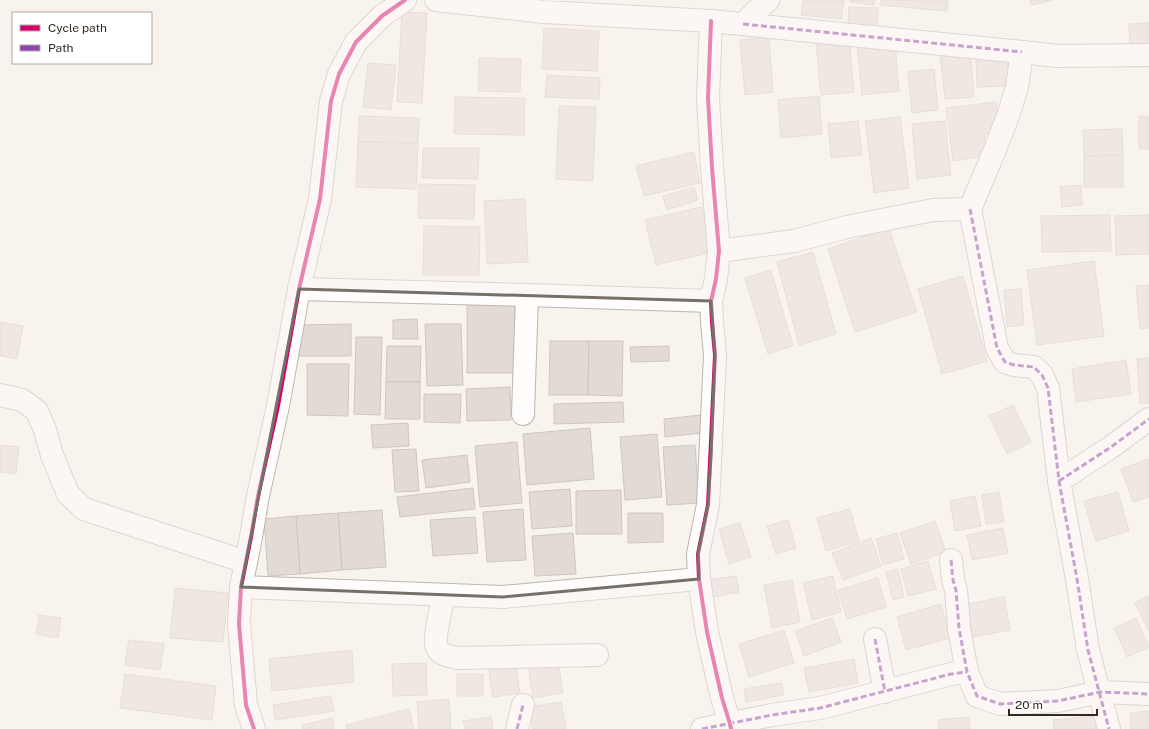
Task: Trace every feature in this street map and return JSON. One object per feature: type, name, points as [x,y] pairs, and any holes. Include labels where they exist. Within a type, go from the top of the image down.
[{"type":"street","points":[[254,729],[246,705],[240,624],[241,587],[252,537],[258,496],[278,406],[299,289],[320,199],[331,101],[339,74],[356,42],[382,16],[405,0]]},
{"type":"street","points":[[436,0],[544,12],[711,21],[1057,56],[1149,55]]},
{"type":"street","points":[[744,24],[768,0]]},
{"type":"street","points":[[711,21],[708,98],[719,251],[716,279],[711,301],[715,355],[708,505],[698,554],[699,579],[707,632],[730,726]]},
{"type":"street","points":[[1022,52],[1017,87],[1008,116],[970,209],[996,348],[1005,362],[1014,365],[1034,367],[1042,375],[1048,388],[1059,481],[1088,650],[1109,729]]},
{"type":"street","points":[[719,251],[794,241],[854,226],[933,210],[970,209]]},
{"type":"street","points":[[299,289],[711,301]]},
{"type":"street","points":[[523,414],[527,295]]},
{"type":"street","points":[[0,395],[22,400],[37,411],[45,430],[52,455],[68,494],[84,509],[246,562]]},
{"type":"street","points":[[1059,481],[1111,447],[1149,419]]},
{"type":"street","points":[[951,560],[959,628],[967,672],[977,696],[1000,704],[1058,701],[1100,692],[1149,694]]},
{"type":"street","points":[[241,587],[503,597],[699,579]]},
{"type":"street","points":[[444,594],[439,616],[436,641],[437,648],[442,653],[451,657],[597,655]]},
{"type":"street","points":[[875,639],[885,692]]},
{"type":"street","points":[[702,729],[730,726],[772,715],[820,708],[951,674],[967,672]]},
{"type":"street","points":[[517,729],[523,705]]},
{"type":"highlighted area","points":[[299,289],[711,301],[715,355],[711,456],[708,505],[698,554],[699,579],[503,597],[241,587]]},
{"type":"building","points":[[803,0],[844,0],[841,19],[801,15]]},
{"type":"building","points":[[850,0],[875,0],[874,5],[850,2]]},
{"type":"building","points":[[881,0],[948,0],[947,11],[880,5]]},
{"type":"building","points":[[1030,0],[1053,0],[1031,5]]},
{"type":"building","points":[[849,7],[878,8],[877,28],[848,27]]},
{"type":"building","points":[[402,12],[427,13],[422,103],[397,102]]},
{"type":"building","points":[[1149,23],[1149,44],[1130,44],[1129,24]]},
{"type":"building","points":[[544,28],[599,31],[597,71],[542,69]]},
{"type":"building","points":[[769,37],[773,92],[745,95],[740,40]]},
{"type":"building","points":[[849,40],[854,92],[821,95],[816,43]]},
{"type":"building","points":[[895,43],[899,91],[862,95],[857,47]]},
{"type":"building","points":[[970,51],[974,97],[945,99],[940,54]]},
{"type":"building","points":[[1008,57],[1009,86],[977,87],[976,58]]},
{"type":"building","points":[[479,58],[521,59],[520,92],[478,91]]},
{"type":"building","points":[[368,63],[396,65],[391,110],[363,107]]},
{"type":"building","points":[[934,69],[938,110],[912,113],[908,72]]},
{"type":"building","points":[[547,75],[600,78],[599,99],[545,97]]},
{"type":"building","points":[[819,96],[822,134],[781,138],[778,100]]},
{"type":"building","points":[[455,97],[525,98],[524,135],[454,134]]},
{"type":"building","points":[[996,102],[1000,132],[984,134],[987,156],[953,161],[946,108]]},
{"type":"building","points":[[559,106],[596,107],[593,181],[556,179]]},
{"type":"building","points":[[359,116],[419,118],[418,143],[358,142]]},
{"type":"building","points":[[1139,116],[1149,117],[1149,149],[1139,149]]},
{"type":"building","points":[[900,117],[909,188],[874,193],[865,121]]},
{"type":"building","points":[[858,121],[862,155],[831,158],[828,124]]},
{"type":"building","points":[[945,121],[951,175],[917,179],[912,124]]},
{"type":"building","points":[[1122,129],[1123,155],[1084,156],[1083,130]]},
{"type":"building","points":[[358,142],[418,143],[416,189],[356,187]]},
{"type":"building","points":[[423,148],[479,148],[478,179],[422,178]]},
{"type":"building","points":[[694,152],[700,183],[644,196],[636,166]]},
{"type":"building","points":[[1123,155],[1123,187],[1084,187],[1084,156]]},
{"type":"building","points":[[419,184],[475,185],[474,219],[418,218]]},
{"type":"building","points":[[1081,185],[1082,205],[1062,207],[1060,187]]},
{"type":"building","points":[[694,187],[698,200],[667,210],[663,196]]},
{"type":"building","points":[[525,199],[528,262],[487,264],[484,201]]},
{"type":"building","points":[[702,207],[713,252],[656,265],[645,220]]},
{"type":"building","points":[[1110,215],[1111,251],[1042,252],[1041,216]]},
{"type":"building","points":[[1149,215],[1149,254],[1116,255],[1115,216]]},
{"type":"building","points":[[424,226],[480,227],[479,275],[423,275]]},
{"type":"building","points":[[889,228],[917,312],[855,332],[828,249]]},
{"type":"building","points":[[813,252],[836,334],[799,345],[777,262]]},
{"type":"building","points":[[1094,261],[1104,336],[1037,345],[1027,270]]},
{"type":"building","points":[[771,270],[793,346],[768,354],[745,278]]},
{"type":"building","points":[[963,276],[987,361],[942,374],[918,289]]},
{"type":"building","points":[[1149,285],[1149,328],[1140,329],[1136,286]]},
{"type":"building","points":[[1021,289],[1024,325],[1007,327],[1004,290]]},
{"type":"building","points":[[467,303],[515,303],[514,373],[467,373]]},
{"type":"building","points":[[417,319],[418,339],[393,339],[393,320]]},
{"type":"building","points":[[0,322],[23,326],[17,359],[0,356]]},
{"type":"building","points":[[351,324],[351,356],[299,356],[298,325]]},
{"type":"building","points":[[425,324],[461,324],[463,385],[427,386]]},
{"type":"building","points":[[356,337],[382,337],[380,415],[354,414]]},
{"type":"building","points":[[550,341],[589,341],[588,395],[549,395]]},
{"type":"building","points":[[589,341],[623,341],[622,396],[588,395]]},
{"type":"building","points":[[387,346],[421,346],[420,382],[386,382]]},
{"type":"building","points":[[669,346],[669,361],[631,362],[630,347]]},
{"type":"building","points":[[1149,358],[1149,403],[1140,404],[1137,359]]},
{"type":"building","points":[[1126,360],[1131,394],[1076,402],[1072,369]]},
{"type":"building","points":[[307,364],[349,364],[348,416],[307,415]]},
{"type":"building","points":[[386,382],[420,382],[420,419],[385,419]]},
{"type":"building","points":[[510,387],[511,420],[467,421],[466,389]]},
{"type":"building","points":[[424,394],[461,394],[460,423],[424,422]]},
{"type":"building","points":[[623,402],[624,422],[554,424],[554,404]]},
{"type":"building","points":[[1013,405],[1031,442],[1007,454],[989,416]]},
{"type":"building","points":[[701,415],[702,433],[665,437],[664,419]]},
{"type":"building","points":[[408,423],[409,446],[373,448],[371,425]]},
{"type":"building","points":[[590,428],[594,479],[527,485],[523,434]]},
{"type":"building","points":[[657,434],[662,497],[625,500],[620,437]]},
{"type":"building","points":[[517,442],[522,503],[480,507],[475,446]]},
{"type":"building","points":[[0,445],[19,447],[16,474],[0,472]]},
{"type":"building","points":[[695,445],[699,503],[667,505],[663,447]]},
{"type":"building","points":[[416,449],[419,491],[395,492],[392,450]]},
{"type":"building","points":[[467,455],[470,482],[426,488],[422,460]]},
{"type":"building","points":[[1149,459],[1149,497],[1133,502],[1121,469]]},
{"type":"building","points":[[473,488],[475,509],[400,517],[397,497]]},
{"type":"building","points":[[570,489],[572,526],[532,529],[529,492]]},
{"type":"building","points":[[621,490],[622,534],[576,534],[576,491]]},
{"type":"building","points":[[999,492],[1004,522],[986,524],[982,495]]},
{"type":"building","points":[[1118,492],[1129,531],[1096,541],[1084,501]]},
{"type":"building","points":[[975,496],[981,526],[955,531],[950,501]]},
{"type":"building","points":[[523,509],[526,560],[487,562],[483,512]]},
{"type":"building","points":[[850,509],[859,541],[826,551],[817,518]]},
{"type":"building","points":[[382,510],[386,567],[342,570],[338,513]]},
{"type":"building","points":[[338,513],[342,570],[300,574],[296,516]]},
{"type":"building","points":[[628,513],[663,513],[663,542],[628,543]]},
{"type":"building","points":[[296,516],[300,574],[268,576],[264,519]]},
{"type":"building","points":[[475,517],[478,553],[433,556],[430,520]]},
{"type":"building","points":[[788,520],[796,548],[776,554],[767,526]]},
{"type":"building","points":[[935,521],[946,552],[911,564],[900,533]]},
{"type":"building","points":[[740,523],[751,557],[729,564],[719,529]]},
{"type":"building","points":[[1003,528],[1008,553],[972,560],[967,535]]},
{"type":"building","points":[[573,533],[576,574],[535,576],[532,536]]},
{"type":"building","points":[[897,533],[904,559],[883,565],[876,539]]},
{"type":"building","points":[[871,538],[881,566],[843,580],[832,553]]},
{"type":"building","points":[[928,561],[936,589],[908,596],[901,569]]},
{"type":"building","points":[[898,569],[904,597],[893,600],[886,572]]},
{"type":"building","points":[[736,576],[739,592],[708,598],[705,580]]},
{"type":"building","points":[[833,576],[841,612],[812,620],[803,583]]},
{"type":"building","points":[[878,578],[886,607],[847,619],[838,590]]},
{"type":"building","points":[[792,580],[800,622],[772,628],[764,585]]},
{"type":"building","points":[[175,588],[228,593],[223,642],[170,638]]},
{"type":"building","points":[[1148,596],[1149,597],[1149,631],[1135,603]]},
{"type":"building","points":[[1004,597],[1010,630],[973,637],[967,604]]},
{"type":"building","points":[[941,604],[950,638],[906,650],[897,617]]},
{"type":"building","points":[[39,615],[61,618],[58,638],[36,634]]},
{"type":"building","points":[[832,618],[841,642],[804,656],[795,631]]},
{"type":"building","points":[[1136,618],[1149,647],[1127,657],[1114,628]]},
{"type":"building","points":[[784,630],[794,663],[749,677],[739,644]]},
{"type":"building","points":[[129,640],[164,644],[160,670],[125,665]]},
{"type":"building","points":[[352,650],[354,682],[272,691],[269,659]]},
{"type":"building","points":[[854,659],[858,683],[809,692],[804,668]]},
{"type":"building","points":[[558,661],[563,693],[533,698],[528,666]]},
{"type":"building","points":[[515,662],[520,693],[493,697],[488,667]]},
{"type":"building","points":[[426,663],[427,695],[393,696],[392,664]]},
{"type":"building","points":[[125,674],[216,686],[212,720],[120,708]]},
{"type":"building","points":[[457,674],[483,674],[483,696],[457,696]]},
{"type":"building","points":[[781,683],[784,695],[746,702],[744,689]]},
{"type":"building","points":[[331,696],[334,711],[275,720],[273,705]]},
{"type":"building","points":[[449,699],[451,729],[419,729],[417,702]]},
{"type":"building","points":[[561,702],[566,729],[533,729],[529,707]]},
{"type":"building","points":[[409,709],[414,729],[347,729],[346,725]]},
{"type":"building","points":[[1149,711],[1149,729],[1131,729],[1130,713]]},
{"type":"building","points":[[1095,716],[1096,729],[1054,729],[1053,720]]},
{"type":"building","points":[[491,717],[493,729],[465,729],[463,721]]},
{"type":"building","points":[[969,717],[970,729],[939,729],[938,720]]},
{"type":"building","points":[[332,718],[334,729],[303,729],[302,725]]},
{"type":"marked path","points":[[743,24],[1022,52]]},
{"type":"marked path","points":[[970,209],[997,348],[1005,362],[1014,365],[1034,367],[1042,375],[1048,388],[1059,481],[1088,650],[1109,729]]},
{"type":"marked path","points":[[1059,481],[1111,447],[1149,419]]},
{"type":"marked path","points":[[951,560],[953,580],[956,590],[959,628],[967,672],[977,696],[1000,704],[1058,701],[1100,692],[1149,694]]},
{"type":"marked path","points":[[875,639],[885,692]]},
{"type":"marked path","points":[[702,729],[772,715],[820,708],[951,674],[967,672]]},
{"type":"marked path","points":[[517,729],[523,705]]},
{"type":"cycle path","points":[[254,729],[246,705],[239,624],[241,587],[258,496],[278,406],[299,289],[320,199],[331,101],[339,74],[356,42],[382,16],[405,0]]},
{"type":"cycle path","points":[[711,21],[708,98],[719,251],[716,279],[711,301],[715,355],[708,505],[698,554],[699,579],[707,632],[722,698],[731,729]]}]
